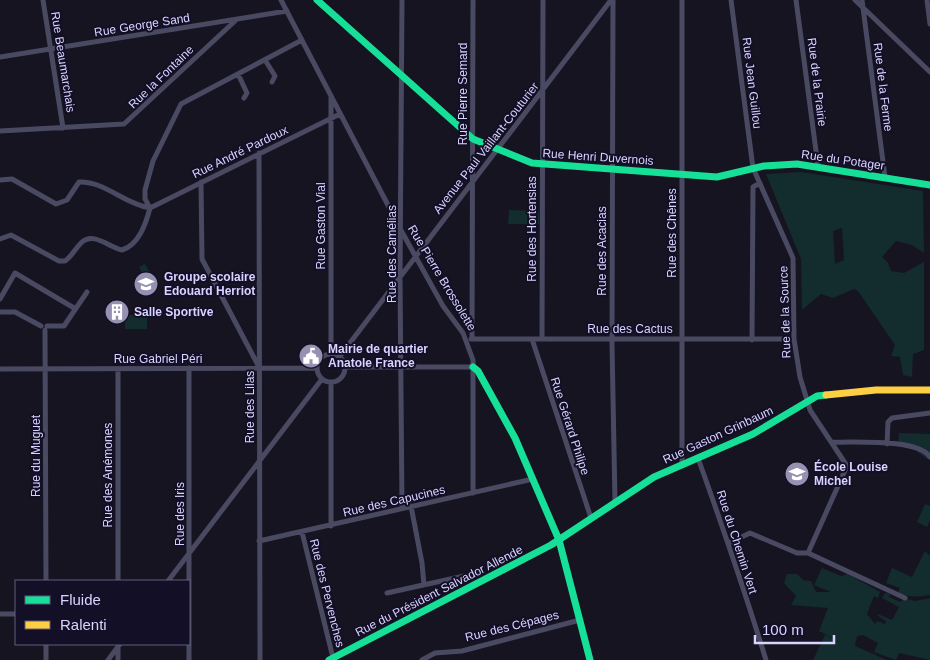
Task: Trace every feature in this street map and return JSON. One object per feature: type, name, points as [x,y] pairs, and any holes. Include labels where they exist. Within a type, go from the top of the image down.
[{"type":"street","name":"Rue Beaumarchais","points":[[43,0],[63,128]]},
{"type":"street","name":"Rue Pierre Brossolette","points":[[281,0],[402,232],[443,306],[466,340],[473,367],[478,371],[515,438],[559,540],[590,660]]},
{"type":"street","name":"Rue Henri Duvernois","points":[[317,0],[403,74],[473,139],[496,150],[543,165],[682,175],[717,177],[753,168]]},
{"type":"street","name":"Rue des Camélias","points":[[402,0],[402,232],[400,277],[402,508]]},
{"type":"street","name":"Rue Pierre Semard","points":[[472,339],[473,0]]},
{"type":"street","name":"Rue des Hortensias","points":[[542,339],[543,0]]},
{"type":"street","name":"Avenue Paul Vaillant-Couturier","points":[[340,356],[612,0]]},
{"type":"street","name":"Rue des Acacias","points":[[612,0],[612,339],[615,502]]},
{"type":"street","name":"Rue des Chênes","points":[[682,0],[682,465]]},
{"type":"street","name":"Rue Jean Guillou","points":[[731,0],[753,168]]},
{"type":"street","name":"Rue de la Prairie","points":[[796,0],[818,166]]},
{"type":"street","points":[[855,0],[930,72]]},
{"type":"street","name":"Rue de la Ferme","points":[[862,0],[884,177]]},
{"type":"street","points":[[927,0],[930,24]]},
{"type":"street","name":"Rue George Sand","points":[[0,57],[287,11]]},
{"type":"street","name":"Rue la Fontaine","points":[[0,131],[118,125],[129,122],[235,20]]},
{"type":"street","points":[[0,239],[11,235],[59,261],[65,262],[88,238],[94,238],[122,250],[131,245],[146,222],[150,208],[145,199],[145,190],[153,162],[181,104],[302,40]]},
{"type":"street","points":[[265,60],[275,76],[272,82]]},
{"type":"street","points":[[238,74],[247,93],[244,98]]},
{"type":"street","name":"Rue Gaston Vial","points":[[331,98],[331,354]]},
{"type":"street","name":"Rue André Pardoux","points":[[150,208],[340,114]]},
{"type":"street","name":"Rue des Lilas","points":[[259,153],[260,660]]},
{"type":"street","name":"Rue du Potager","points":[[753,168],[781,164],[818,166],[930,185]]},
{"type":"street","name":"Rue de la Source","points":[[753,168],[793,258],[794,339],[800,377],[810,410],[847,466],[808,553]]},
{"type":"street","points":[[0,180],[12,179],[56,204],[67,200],[79,182],[93,181],[138,206],[150,208]]},
{"type":"street","points":[[201,182],[202,259],[260,368]]},
{"type":"street","points":[[752,340],[754,187],[760,183]]},
{"type":"street","points":[[394,217],[400,214],[402,200]]},
{"type":"street","points":[[0,299],[15,273],[74,308]]},
{"type":"street","points":[[0,312],[15,312],[45,327],[64,326],[74,308],[87,292]]},
{"type":"street","name":"Rue du Muguet","points":[[45,327],[46,580]]},
{"type":"street","name":"Rue Gérard Philipe","points":[[532,339],[590,518]]},
{"type":"street","name":"Rue des Cactus","points":[[466,340],[794,339]]},
{"type":"street","points":[[251,353],[260,354]]},
{"type":"street","points":[[331,354],[340,356],[345,367],[343,376],[331,382],[322,379],[317,368],[323,356],[331,354]]},
{"type":"street","points":[[345,367],[473,367],[473,493]]},
{"type":"street","name":"Rue des Iris","points":[[189,368],[190,580]]},
{"type":"street","name":"Rue Gabriel Péri","points":[[0,369],[317,368]]},
{"type":"street","name":"Rue des Anémones","points":[[118,369],[118,580]]},
{"type":"street","points":[[169,580],[322,379]]},
{"type":"street","points":[[331,382],[331,526]]},
{"type":"street","name":"Rue Gaston Grinbaum","points":[[559,540],[654,477],[753,434],[817,396],[843,392],[930,390]]},
{"type":"street","points":[[887,444],[888,422],[892,418],[930,413]]},
{"type":"street","points":[[831,442],[910,445],[928,454],[930,457]]},
{"type":"street","name":"Rue du Chemin Vert","points":[[698,458],[729,543],[738,578],[766,660]]},
{"type":"street","name":"Rue des Capucines","points":[[259,541],[331,526],[533,478]]},
{"type":"street","points":[[411,506],[422,563],[424,585]]},
{"type":"street","name":"Rue des Pervenches","points":[[302,532],[332,659]]},
{"type":"street","points":[[729,543],[750,533],[797,553],[808,553],[905,598]]},
{"type":"street","name":"Rue du Président Salvador Allende","points":[[332,659],[559,540]]},
{"type":"street","points":[[387,593],[464,576]]},
{"type":"street","points":[[0,614],[15,614]]},
{"type":"street","name":"Rue des Cépages","points":[[422,660],[435,653],[462,651],[580,620]]},
{"type":"street","points":[[46,645],[46,660]]},
{"type":"street","points":[[108,660],[119,645]]},
{"type":"street","points":[[118,660],[119,645]]},
{"type":"street","name":"Rue des Iris","points":[[189,645],[189,660]]},
{"type":"green space","points":[[801,172],[923,191],[924,253],[912,245],[896,241],[882,257],[888,263],[891,271],[904,273],[924,262],[924,350],[913,354],[912,377],[903,375],[900,357],[891,356],[895,345],[858,291],[854,289],[833,298],[821,294],[802,310],[801,259],[766,174]],"holes":[[[842,228],[844,260],[835,264],[833,231]]]},
{"type":"green space","points":[[509,210],[539,211],[539,224],[508,224]]},
{"type":"green space","points":[[145,264],[154,280],[148,284],[139,267]]},
{"type":"green space","points":[[125,315],[147,315],[147,329],[125,329]]},
{"type":"green space","points":[[899,433],[930,434],[930,459],[927,459],[915,450],[898,446]]},
{"type":"green space","points":[[925,504],[930,506],[930,520],[927,527],[917,522]]},
{"type":"green space","points":[[925,551],[930,556],[930,595],[918,597],[906,595],[898,592],[900,588],[886,583],[892,568],[912,577]]},
{"type":"green space","points":[[822,568],[841,576],[848,574],[880,592],[878,598],[874,596],[867,614],[875,624],[877,621],[885,624],[886,621],[878,616],[878,614],[892,620],[899,607],[882,598],[885,593],[890,594],[889,597],[901,602],[903,598],[915,601],[930,598],[930,660],[899,653],[896,660],[874,652],[878,643],[863,635],[857,636],[855,646],[887,660],[813,660],[825,635],[840,642],[819,631],[828,608],[791,605],[796,596],[784,583],[787,574],[797,574],[803,580],[811,581],[816,592],[831,592],[814,585]]},
{"type":"traffic: fast","points":[[317,0],[473,139],[532,163],[717,177],[764,166],[797,164],[930,185]]},
{"type":"traffic: fast","points":[[473,367],[478,371],[515,438],[559,540],[590,660]]},
{"type":"traffic: fast","points":[[329,660],[551,545],[654,477],[753,434],[817,396],[826,395]]},
{"type":"traffic: slow","points":[[826,395],[876,390],[930,390]]},
{"type":"place","name":"Groupe scolaire Edouard Herriot","points":[[146,284]]},
{"type":"place","name":"Salle Sportive","points":[[117,312]]},
{"type":"place","name":"Mairie de quartier Anatole France","points":[[311,356]]},
{"type":"place","name":"École Louise Michel","points":[[797,474]]}]
